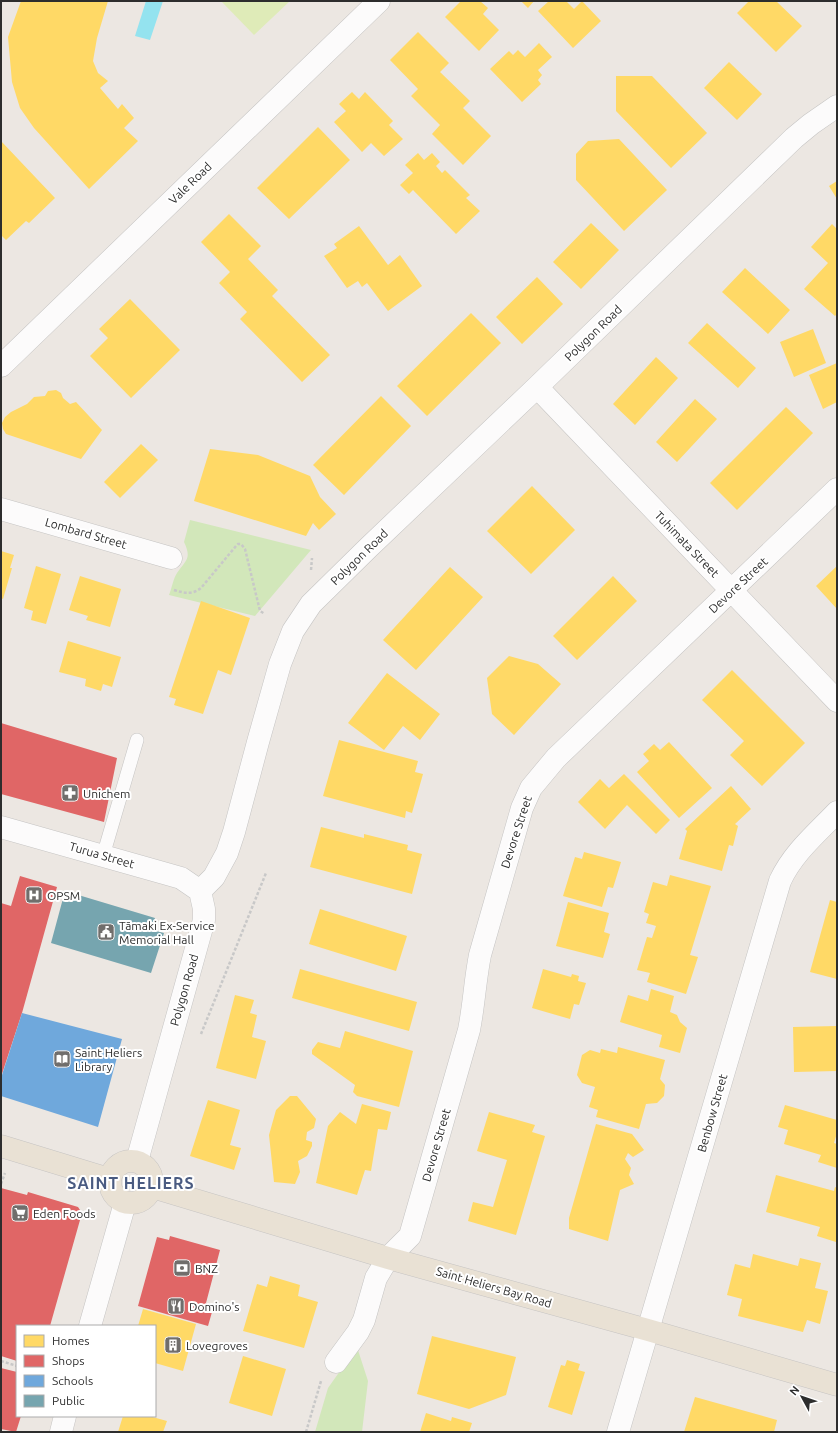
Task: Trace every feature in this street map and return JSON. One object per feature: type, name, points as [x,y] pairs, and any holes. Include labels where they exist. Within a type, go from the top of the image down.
[{"type":"main road","points":[[1,1146],[109,1179]]},
{"type":"main road","points":[[125,1161],[137,1161],[144,1164],[148,1169],[151,1176],[152,1187],[148,1195],[138,1202],[125,1203],[111,1191],[109,1179],[114,1167],[119,1163],[125,1161]]},
{"type":"main road","name":"Saint Heliers Bay Road","points":[[152,1187],[388,1258],[648,1330],[837,1385]]},
{"type":"street","name":"Vale Road","points":[[1,366],[379,1]]},
{"type":"street","name":"Polygon Road","points":[[137,1161],[202,926],[204,909],[200,892],[214,877],[227,853],[280,664],[293,631],[311,604],[368,548],[794,138],[837,106]]},
{"type":"street","name":"Tuhimata Street","points":[[537,387],[837,701]]},
{"type":"street","name":"Devore Street","points":[[329,1368],[358,1332],[364,1320],[376,1278],[388,1258],[410,1236],[469,1030],[480,955],[522,808],[531,788],[556,758],[837,489]]},
{"type":"street","name":"Lombard Street","points":[[1,509],[170,558]]},
{"type":"street","name":"Benbow Street","points":[[618,1432],[780,881],[787,866],[802,848],[837,812]]},
{"type":"street","name":"Turua Street","points":[[1,827],[181,878],[200,892]]},
{"type":"street","points":[[90,1325],[125,1203]]},
{"type":"street","points":[[61,1432],[65,1417]]},
{"type":"lane","points":[[103,856],[137,740]]},
{"type":"path","points":[[174,590],[186,593],[197,591],[202,588],[236,546],[241,544],[245,549],[260,611],[265,614]]},
{"type":"path","points":[[202,1034],[266,873]]},
{"type":"path","points":[[1,1361],[16,1366]]},
{"type":"path","points":[[306,1432],[329,1368]]},
{"type":"green space","points":[[221,1],[290,1],[254,35]]},
{"type":"green space","points":[[190,520],[311,550],[255,616],[169,595],[176,575],[188,556],[184,542]]},
{"type":"green space","points":[[357,1347],[368,1381],[362,1432],[315,1432],[328,1388]]},
{"type":"water","points":[[146,1],[163,1],[150,40],[135,36]]},
{"type":"building: Homes","points":[[21,1],[108,1],[97,38],[93,61],[98,73],[108,81],[100,88],[118,109],[122,104],[134,118],[124,128],[138,141],[89,189],[34,128],[20,108],[12,82],[8,37]]},
{"type":"building: Homes","points":[[461,1],[480,1],[488,8],[483,14],[499,30],[479,51],[445,17]]},
{"type":"building: Homes","points":[[521,1],[534,1],[528,8]]},
{"type":"building: Homes","points":[[549,1],[566,1],[574,9],[582,1],[601,21],[573,48],[538,11]]},
{"type":"building: Homes","points":[[749,1],[776,1],[802,26],[776,52],[737,13]]},
{"type":"building: Homes","points":[[418,32],[449,63],[440,72],[470,101],[463,108],[491,136],[463,165],[432,134],[440,125],[411,96],[418,89],[390,60]]},
{"type":"building: Homes","points":[[539,43],[552,57],[538,70],[542,75],[538,80],[541,84],[522,102],[490,69],[509,51],[513,55],[518,50],[525,57]]},
{"type":"building: Homes","points":[[729,62],[762,94],[737,120],[704,88]]},
{"type":"building: Homes","points":[[616,76],[652,76],[707,133],[671,168],[616,111]]},
{"type":"building: Homes","points":[[352,92],[359,99],[365,92],[393,121],[389,125],[403,139],[384,156],[371,143],[362,152],[334,122],[346,111],[339,104]]},
{"type":"building: Homes","points":[[318,127],[350,160],[289,219],[257,188]]},
{"type":"building: Homes","points":[[619,139],[667,190],[624,231],[576,180],[576,154],[588,141]]},
{"type":"building: Homes","points":[[1,141],[55,198],[29,223],[26,221],[6,240],[1,235]]},
{"type":"building: Homes","points":[[418,153],[424,160],[432,153],[440,162],[436,166],[442,173],[445,170],[470,195],[466,198],[480,211],[456,234],[413,190],[409,194],[400,185],[413,173],[405,165]]},
{"type":"building: Homes","points":[[837,181],[837,199],[829,186]]},
{"type":"building: Homes","points":[[229,214],[261,246],[248,259],[278,290],[272,296],[330,355],[302,382],[240,319],[247,312],[219,283],[230,272],[201,242]]},
{"type":"building: Homes","points":[[591,223],[619,250],[581,289],[553,262]]},
{"type":"building: Homes","points":[[832,224],[837,229],[837,314],[835,316],[804,289],[828,263],[811,247]]},
{"type":"building: Homes","points":[[359,226],[388,265],[400,255],[422,286],[388,311],[367,283],[362,287],[358,281],[347,288],[324,256],[337,248],[334,244]]},
{"type":"building: Homes","points":[[745,268],[790,310],[768,334],[722,292]]},
{"type":"building: Homes","points":[[537,277],[563,304],[522,344],[496,317]]},
{"type":"building: Homes","points":[[130,299],[180,350],[131,398],[90,356],[108,338],[99,329]]},
{"type":"building: Homes","points":[[471,313],[501,343],[427,416],[397,386]]},
{"type":"building: Homes","points":[[707,323],[756,368],[738,388],[688,343]]},
{"type":"building: Homes","points":[[813,329],[826,363],[794,377],[780,342]]},
{"type":"building: Homes","points":[[656,357],[678,378],[635,425],[613,404]]},
{"type":"building: Homes","points":[[837,363],[837,402],[823,409],[809,375]]},
{"type":"building: Homes","points":[[56,390],[61,393],[63,398],[70,404],[76,402],[102,430],[81,459],[6,434],[3,429],[2,423],[5,417],[11,412],[27,404],[34,397],[45,396],[48,391]]},
{"type":"building: Homes","points":[[381,396],[411,426],[344,495],[313,465]]},
{"type":"building: Homes","points":[[695,399],[717,419],[677,462],[656,442]]},
{"type":"building: Homes","points":[[786,407],[813,433],[737,510],[710,483]]},
{"type":"building: Homes","points":[[141,444],[158,460],[120,498],[104,482]]},
{"type":"building: Homes","points":[[210,449],[258,455],[310,476],[320,497],[336,514],[319,530],[313,523],[306,536],[194,501]]},
{"type":"building: Homes","points":[[532,486],[575,530],[531,574],[487,531]]},
{"type":"building: Homes","points":[[1,551],[14,555],[10,568],[12,568],[3,599],[1,598]]},
{"type":"building: Homes","points":[[36,566],[61,574],[46,624],[31,620],[33,611],[24,608]]},
{"type":"building: Homes","points":[[837,566],[837,609],[816,586]]},
{"type":"building: Homes","points":[[450,567],[483,597],[416,670],[383,640]]},
{"type":"building: Homes","points":[[80,576],[121,589],[110,627],[86,620],[88,616],[69,610]]},
{"type":"building: Homes","points":[[613,576],[637,601],[577,660],[553,636]]},
{"type":"building: Homes","points":[[201,601],[250,618],[231,675],[218,670],[203,714],[174,705],[176,699],[169,697]]},
{"type":"building: Homes","points":[[68,641],[121,657],[112,687],[103,684],[101,691],[85,686],[86,679],[59,672]]},
{"type":"building: Homes","points":[[509,656],[538,664],[561,684],[514,735],[492,714],[487,678]]},
{"type":"building: Homes","points":[[732,670],[805,743],[762,786],[730,755],[744,741],[702,700]]},
{"type":"building: Homes","points":[[387,673],[440,714],[420,740],[403,726],[384,750],[348,723]]},
{"type":"building: Homes","points":[[339,740],[418,761],[415,772],[423,774],[412,813],[406,811],[405,818],[323,796]]},
{"type":"building: Homes","points":[[669,742],[712,788],[679,818],[637,772],[649,761],[643,754],[654,744],[660,750]]},
{"type":"building: Homes","points":[[624,774],[670,820],[656,834],[627,805],[605,829],[578,802],[600,779],[609,788]]},
{"type":"building: Homes","points":[[731,786],[751,809],[735,824],[738,826],[733,846],[729,845],[722,871],[679,859],[687,831],[685,829]]},
{"type":"building: Homes","points":[[321,827],[364,838],[364,834],[408,845],[407,850],[422,854],[412,894],[310,867]]},
{"type":"building: Homes","points":[[584,852],[621,862],[613,888],[608,887],[602,907],[563,896],[575,857],[582,859]]},
{"type":"building: Homes","points":[[670,875],[711,886],[690,955],[698,957],[686,994],[647,982],[650,973],[637,970],[647,937],[652,938],[656,926],[646,923],[649,914],[644,912],[653,882],[667,886]]},
{"type":"building: Homes","points":[[830,900],[837,902],[837,979],[810,972]]},
{"type":"building: Homes","points":[[568,902],[609,913],[604,932],[610,934],[603,958],[556,946]]},
{"type":"building: Homes","points":[[320,909],[407,936],[396,971],[309,944]]},
{"type":"building: Homes","points":[[300,969],[417,1002],[409,1031],[292,998]]},
{"type":"building: Homes","points":[[543,969],[571,977],[572,974],[579,976],[578,981],[586,983],[579,1005],[574,1004],[570,1019],[532,1008]]},
{"type":"building: Homes","points":[[651,989],[674,996],[670,1012],[677,1015],[680,1022],[687,1028],[680,1053],[659,1047],[662,1035],[620,1022],[628,995],[648,1001]]},
{"type":"building: Homes","points":[[235,995],[254,1000],[250,1013],[257,1015],[252,1037],[266,1041],[256,1079],[216,1068]]},
{"type":"building: Homes","points":[[837,1026],[837,1071],[794,1072],[793,1027]]},
{"type":"building: Homes","points":[[345,1031],[413,1051],[399,1107],[357,1096],[353,1092],[355,1085],[312,1054],[312,1050],[318,1042],[340,1048]]},
{"type":"building: Homes","points":[[618,1047],[665,1060],[660,1079],[665,1085],[664,1096],[657,1103],[646,1104],[639,1129],[596,1117],[598,1110],[589,1107],[595,1087],[582,1083],[577,1075],[582,1055],[590,1050],[600,1053],[601,1049],[617,1053]]},
{"type":"building: Homes","points":[[290,1096],[297,1096],[316,1119],[314,1128],[307,1132],[306,1140],[312,1142],[312,1146],[307,1156],[298,1161],[300,1172],[295,1184],[274,1182],[269,1135],[276,1110]]},
{"type":"building: Homes","points":[[208,1100],[240,1110],[230,1145],[241,1148],[234,1170],[190,1156]]},
{"type":"building: Homes","points":[[362,1104],[391,1112],[387,1130],[378,1129],[371,1171],[365,1170],[357,1195],[316,1183],[328,1126],[340,1112],[356,1124]]},
{"type":"building: Homes","points":[[785,1105],[837,1120],[837,1133],[834,1143],[837,1144],[837,1168],[818,1162],[821,1155],[784,1144],[788,1130],[778,1127]]},
{"type":"building: Homes","points":[[489,1112],[535,1125],[532,1132],[545,1136],[516,1235],[468,1221],[473,1202],[493,1207],[507,1160],[477,1151]]},
{"type":"building: Homes","points":[[596,1124],[632,1134],[644,1150],[633,1157],[628,1153],[625,1159],[631,1168],[629,1175],[634,1184],[620,1190],[608,1241],[569,1229],[569,1218]]},
{"type":"building: Homes","points":[[776,1175],[834,1191],[835,1187],[837,1188],[836,1242],[817,1236],[820,1227],[766,1212]]},
{"type":"building: Homes","points":[[753,1254],[798,1266],[800,1258],[821,1263],[815,1288],[828,1291],[820,1324],[807,1320],[803,1332],[738,1316],[742,1299],[727,1295],[735,1264],[750,1268]]},
{"type":"building: Homes","points":[[270,1276],[300,1285],[298,1296],[318,1302],[304,1348],[243,1331],[257,1284],[267,1287]]},
{"type":"building: Homes","name":"Lovegroves","points":[[143,1309],[196,1324],[183,1371],[156,1363],[156,1325],[138,1325]]},
{"type":"building: Homes","points":[[432,1336],[516,1357],[506,1395],[469,1409],[417,1394]]},
{"type":"building: Homes","points":[[243,1356],[286,1369],[272,1416],[229,1403]]},
{"type":"building: Homes","points":[[567,1360],[580,1364],[578,1370],[585,1372],[572,1415],[548,1407],[561,1365],[565,1366]]},
{"type":"building: Homes","points":[[695,1397],[777,1420],[774,1432],[684,1432]]},
{"type":"building: Homes","points":[[426,1413],[451,1421],[452,1417],[472,1423],[469,1432],[420,1432]]},
{"type":"building: Homes","points":[[123,1417],[153,1417],[167,1421],[163,1432],[118,1432]]},
{"type":"building: Shops","points":[[1,723],[117,758],[104,822],[1,794]]},
{"type":"building: Shops","points":[[20,876],[57,887],[22,1013],[1,1077],[1,903],[11,906]]},
{"type":"building: Shops","points":[[1,1188],[27,1195],[28,1192],[78,1207],[82,1213],[50,1325],[16,1325],[16,1361],[1,1356]]},
{"type":"building: Shops","name":"BNZ","points":[[170,1236],[220,1250],[206,1303],[214,1305],[208,1326],[138,1306],[157,1237],[169,1240]]},
{"type":"building: Shops","points":[[1,1368],[16,1372],[16,1417],[21,1417],[16,1432],[1,1429]]},
{"type":"building: Schools","name":"Saint Heliers Library","points":[[22,1013],[122,1039],[98,1127],[1,1096],[1,1078]]},
{"type":"building: Public","name":"Tāmaki Ex-Service Memorial Hall","points":[[65,891],[155,918],[152,930],[164,933],[151,973],[51,943]]},
{"type":"place","name":"Unichem","points":[[70,793]]},
{"type":"place","name":"OPSM","points":[[34,895]]},
{"type":"place","name":"Tāmaki Ex-Service Memorial Hall","points":[[106,932]]},
{"type":"place","name":"Saint Heliers Library","points":[[62,1059]]},
{"type":"place","name":"Eden Foods","points":[[20,1213]]},
{"type":"place","name":"BNZ","points":[[182,1268]]},
{"type":"place","name":"Domino's","points":[[176,1306]]},
{"type":"place","name":"Lovegroves","points":[[173,1345]]},
{"type":"district","name":"SAINT HELIERS","points":[[131,1183]]}]
